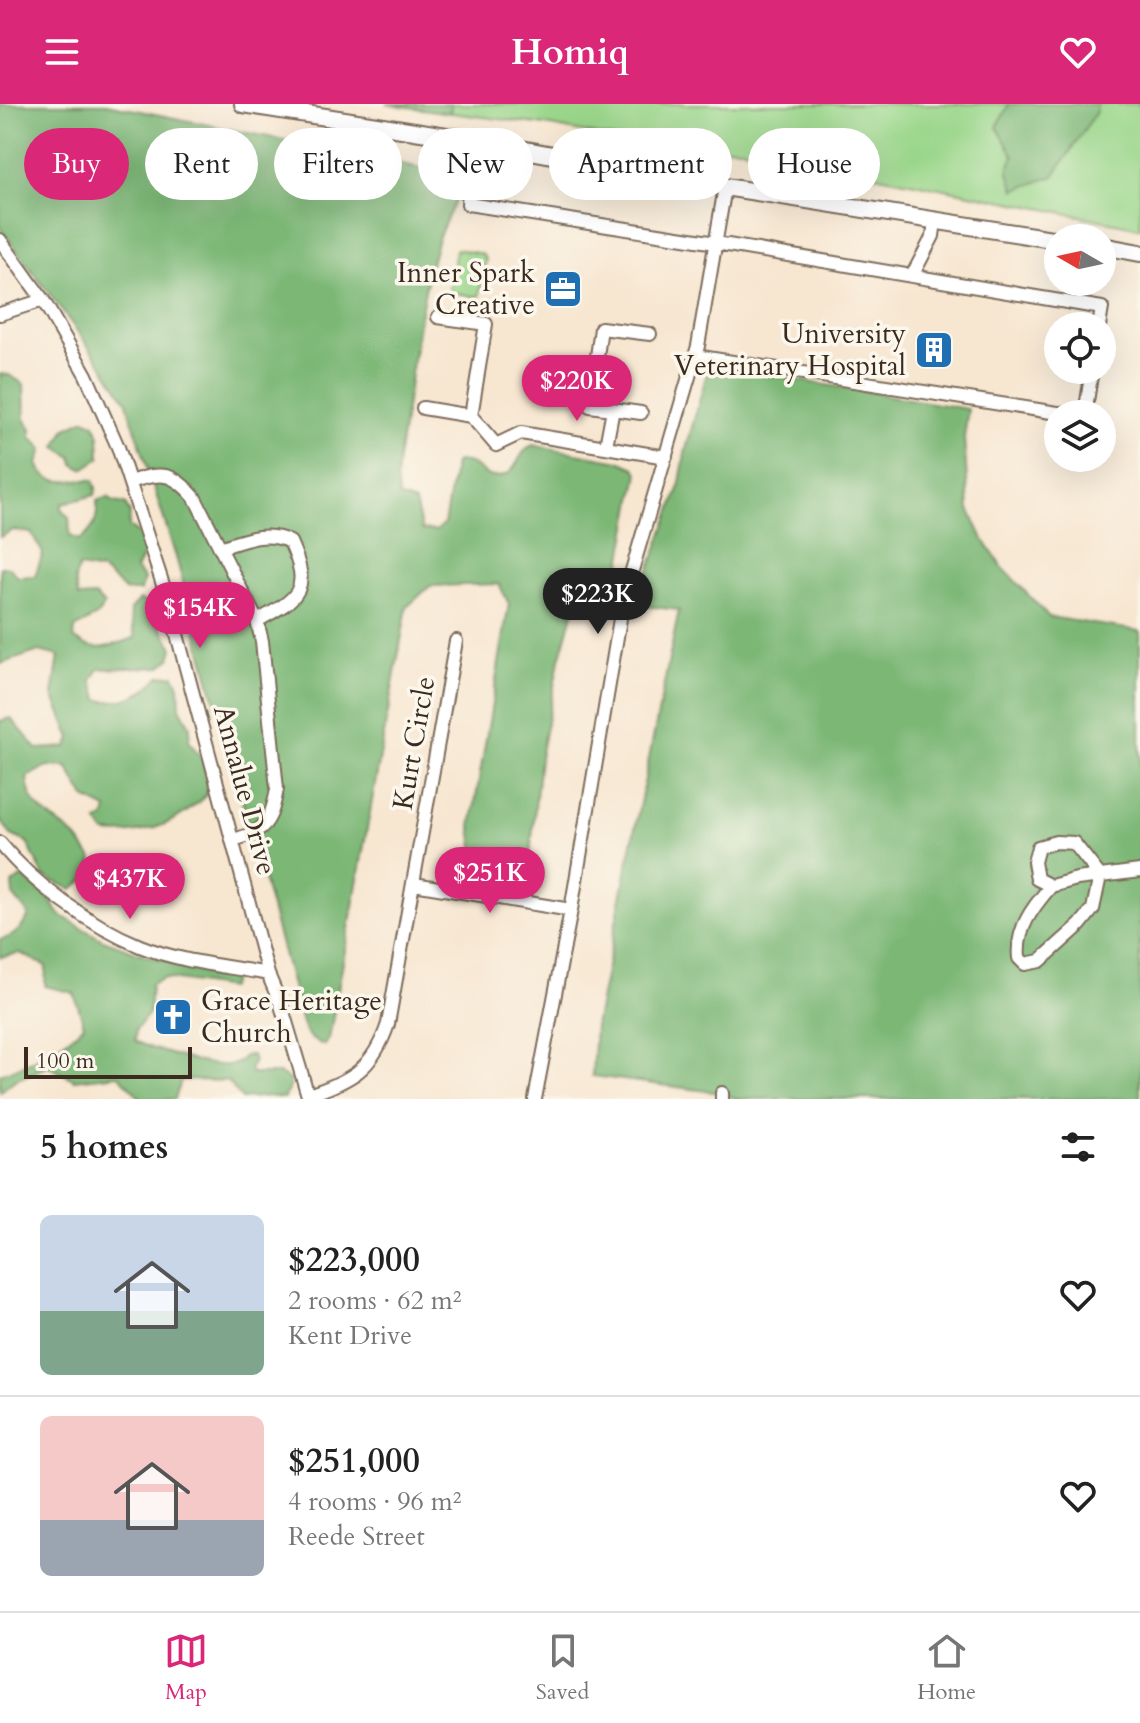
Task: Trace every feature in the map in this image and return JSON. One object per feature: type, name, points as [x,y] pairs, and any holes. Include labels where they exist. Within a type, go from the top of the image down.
[{"type":"main road","points":[[243,104],[418,132]]},
{"type":"main road","points":[[732,188],[1044,238]]},
{"type":"main road","points":[[1116,249],[1140,253]]},
{"type":"street","points":[[468,200],[468,204],[1102,308],[1101,312]]},
{"type":"street","points":[[535,1099],[571,910],[623,601],[695,356],[723,200]]},
{"type":"street","points":[[912,276],[933,236],[935,221]]},
{"type":"street","name":"Annalue Drive","points":[[0,240],[43,300],[86,375],[130,482],[167,597],[268,974],[281,1005],[308,1097]]},
{"type":"street","points":[[0,314],[43,300]]},
{"type":"street","points":[[438,317],[486,324],[471,416]]},
{"type":"street","points":[[641,413],[590,406],[601,328],[650,334]]},
{"type":"street","points":[[695,356],[1044,411]]},
{"type":"street","points":[[423,408],[471,416],[496,445],[521,433],[666,457]]},
{"type":"street","points":[[606,446],[613,409]]},
{"type":"street","points":[[130,482],[154,473],[182,483],[195,498],[257,621],[262,641],[277,789],[273,810],[265,826],[252,835],[233,840]]},
{"type":"street","points":[[220,548],[258,536],[279,536],[290,542],[302,574],[298,590],[289,603],[257,621]]},
{"type":"street","name":"Kurt Circle","points":[[308,1097],[354,1075],[374,1056],[382,1043],[414,884],[456,641]]},
{"type":"street","points":[[1051,886],[1037,879],[1034,862],[1038,847],[1056,842],[1074,843],[1100,876]]},
{"type":"street","points":[[1,845],[40,882],[105,929],[166,954],[268,974]]},
{"type":"street","points":[[1100,876],[1093,909],[1080,925],[1040,961],[1025,964],[1019,958],[1018,947],[1023,925],[1032,908],[1051,886],[1100,876],[1140,871]]},
{"type":"street","points":[[414,884],[571,910]]},
{"type":"green space","points":[[0,104],[106,104],[224,128],[145,128],[145,200],[258,200],[258,135],[274,138],[274,200],[402,200],[402,164],[418,167],[418,200],[456,200],[436,245],[424,297],[398,459],[396,480],[399,497],[415,503],[422,530],[436,531],[444,524],[455,463],[467,462],[490,476],[503,476],[533,445],[619,461],[635,468],[638,473],[613,592],[605,597],[589,597],[575,607],[558,666],[540,757],[529,869],[513,888],[492,881],[485,875],[477,859],[471,827],[509,604],[499,584],[430,586],[407,607],[329,1039],[324,1045],[310,1037],[302,1023],[176,557],[126,400],[0,228]]},
{"type":"green space","points":[[387,104],[451,104],[450,113]]},
{"type":"green space","points":[[451,104],[1140,104],[1140,228],[880,176],[880,128],[748,128],[748,150],[732,148],[732,128],[561,128],[450,113]]},
{"type":"green space","points":[[1009,104],[1097,104],[1096,112],[1054,176],[1015,190],[1008,170],[1014,156],[997,127]]},
{"type":"green space","points":[[456,249],[482,254],[486,260],[479,297],[449,292]]},
{"type":"green space","points":[[709,365],[968,409],[964,438],[969,509],[1001,566],[1049,617],[1140,631],[1140,1099],[737,1099],[722,1093],[592,1076],[595,1026],[679,610],[636,605],[679,489],[685,453]]},
{"type":"green space","points":[[0,374],[9,375],[24,384],[25,419],[31,429],[31,437],[43,449],[38,464],[42,472],[54,480],[93,480],[95,495],[62,504],[62,511],[69,517],[70,536],[80,540],[89,532],[96,518],[97,501],[108,497],[125,504],[130,513],[129,527],[140,535],[146,550],[136,569],[144,579],[140,591],[126,591],[103,571],[79,567],[75,578],[78,597],[95,596],[104,605],[98,615],[75,628],[74,638],[97,648],[135,638],[130,610],[140,600],[155,606],[156,619],[173,648],[170,659],[160,667],[99,669],[92,680],[99,700],[117,701],[132,697],[159,676],[174,675],[179,686],[180,708],[190,726],[189,741],[205,763],[207,794],[173,820],[134,833],[105,833],[97,822],[105,817],[107,809],[85,798],[67,767],[47,766],[27,777],[38,807],[69,831],[93,860],[86,879],[72,889],[44,877],[27,842],[11,835],[0,819],[0,721],[11,718],[37,749],[67,747],[71,738],[53,695],[59,656],[39,651],[0,664],[0,567],[9,567],[18,577],[35,576],[43,553],[31,533],[13,530],[0,537]]},
{"type":"green space","points":[[85,419],[95,424],[100,458],[83,469],[56,447],[66,428]]},
{"type":"green space","points":[[22,876],[47,896],[60,915],[103,940],[153,958],[227,973],[233,979],[229,988],[164,978],[151,984],[149,1013],[136,1030],[135,1041],[181,1057],[220,1065],[234,1064],[244,1056],[252,1055],[252,1074],[280,1074],[291,1081],[285,1098],[266,1096],[242,1099],[227,1081],[181,1080],[175,1099],[141,1099],[119,1075],[75,1080],[48,1066],[13,1081],[0,1092],[0,1074],[45,1054],[84,1025],[74,993],[45,986],[46,966],[20,953],[0,957],[0,939],[18,931],[29,915],[13,895],[12,884]]},
{"type":"place","name":"Inner Spark Creative","points":[[563,289]]},
{"type":"place","name":"University Veterinary Hospital","points":[[934,350]]},
{"type":"place","name":"Grace Heritage Church","points":[[173,1017]]}]
